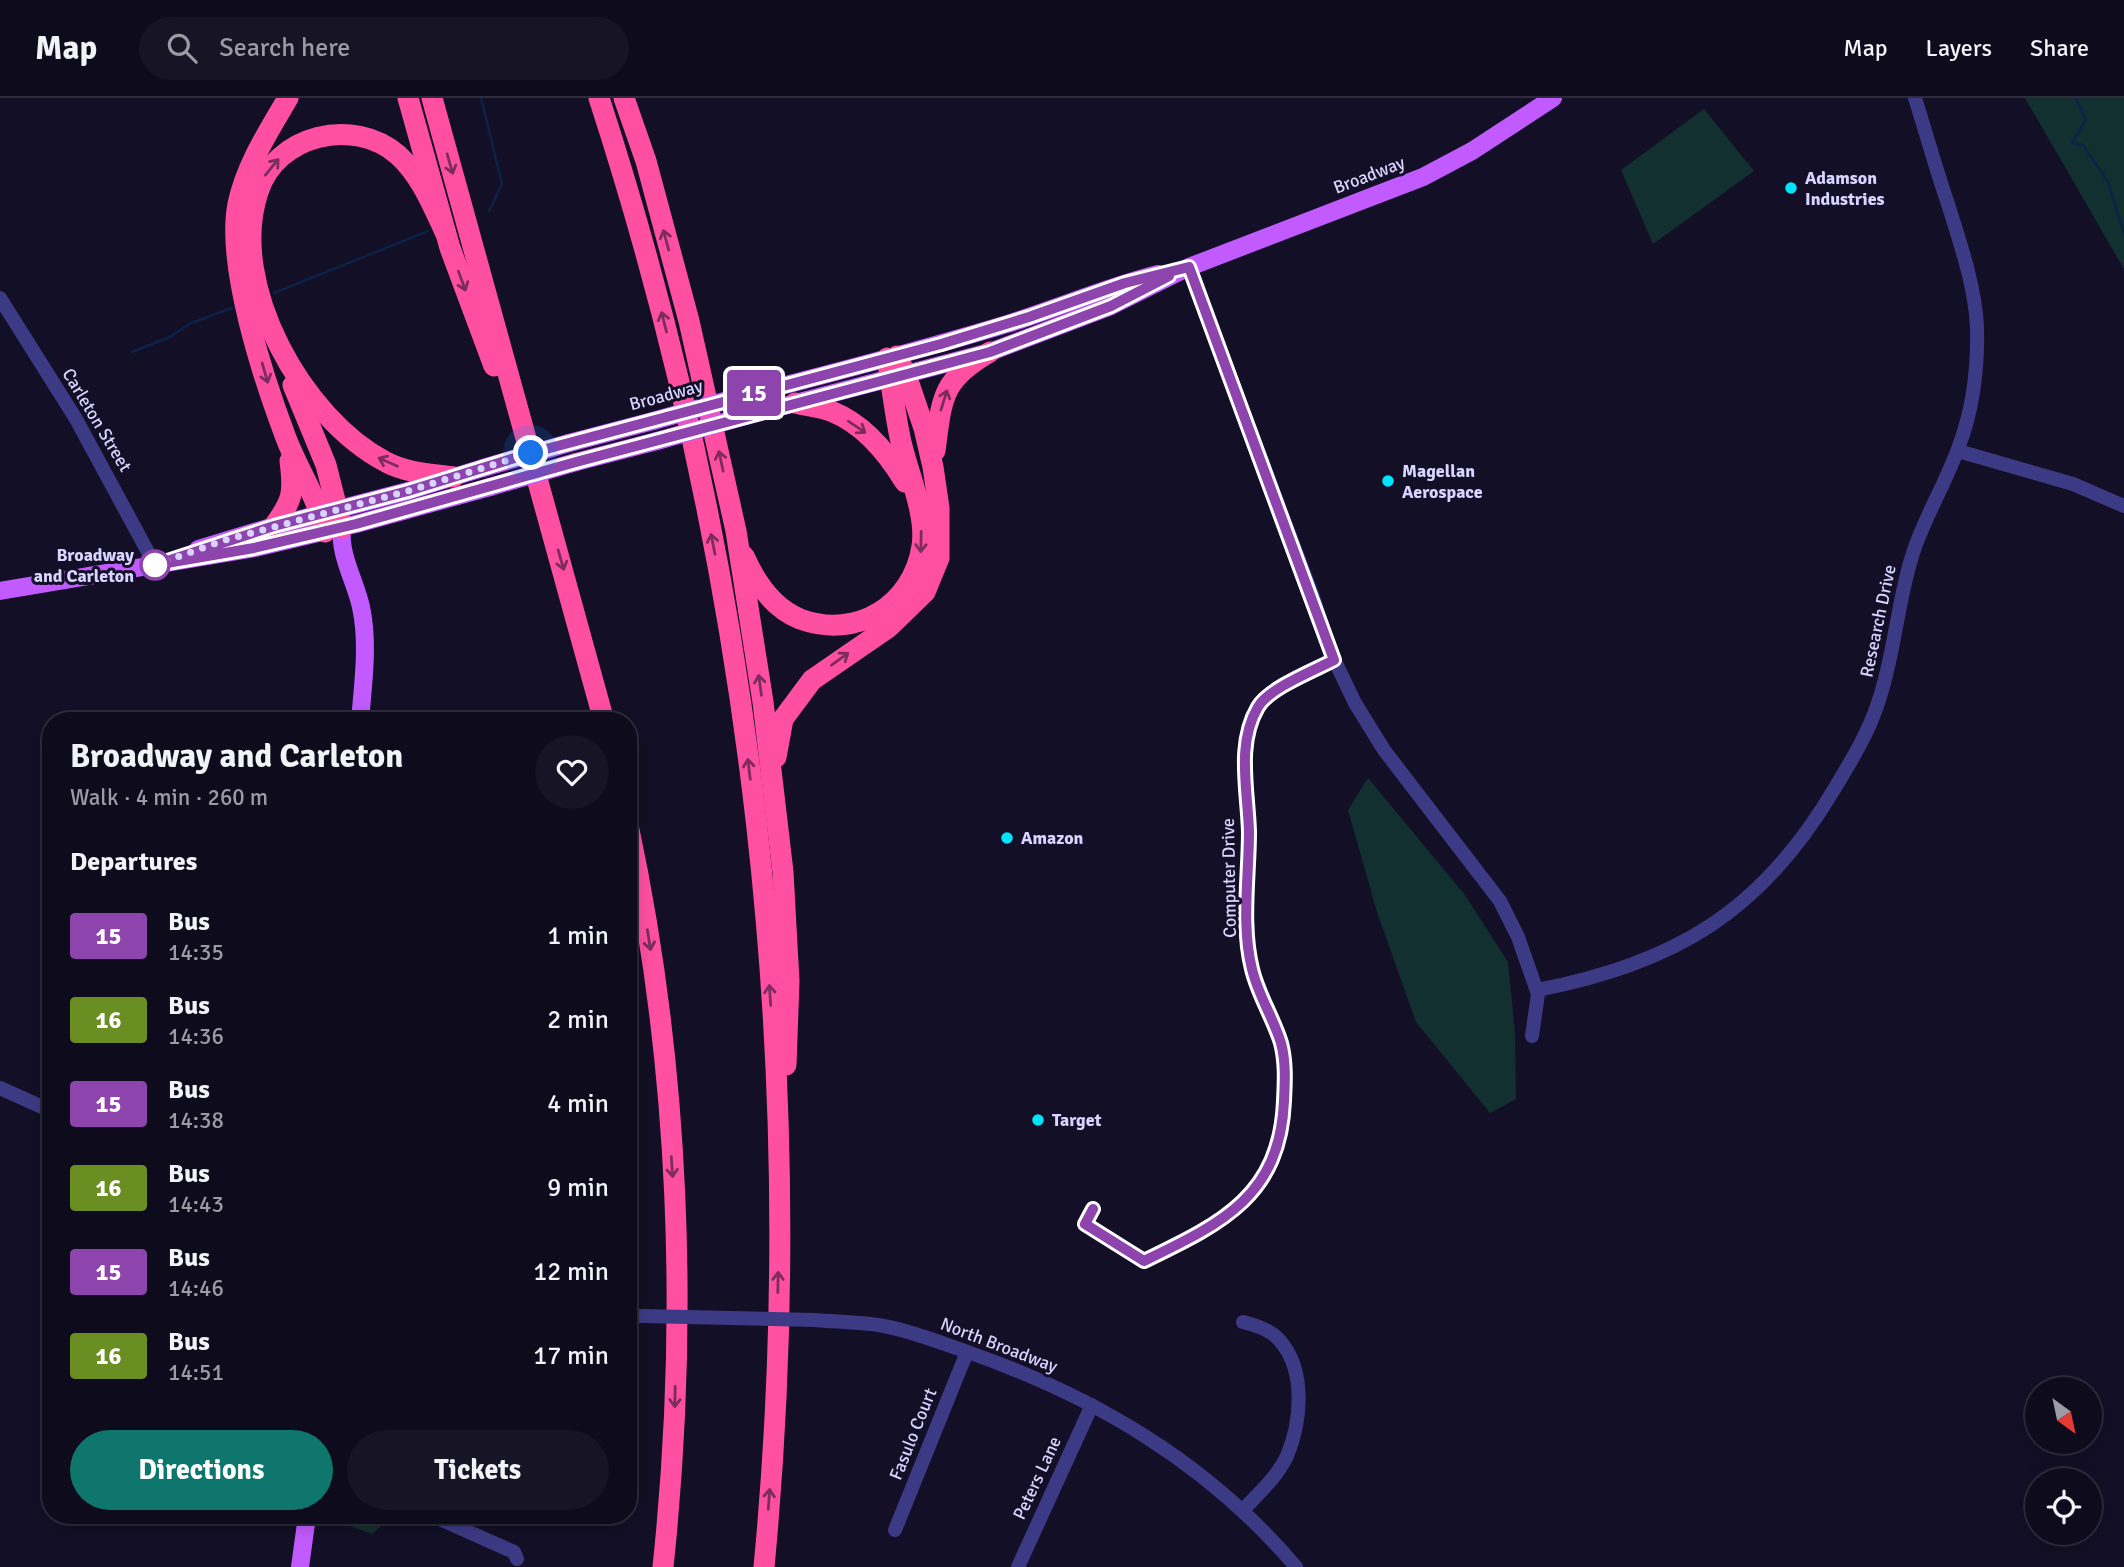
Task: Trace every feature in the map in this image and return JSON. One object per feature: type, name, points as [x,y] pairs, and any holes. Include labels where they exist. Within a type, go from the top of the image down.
[{"type":"highway","points":[[288,98],[246,175],[238,206],[235,251],[259,353],[287,441],[333,525]]},
{"type":"highway","points":[[408,98],[445,232],[472,312],[533,468]]},
{"type":"highway","points":[[432,98],[602,712]]},
{"type":"highway","points":[[599,98],[632,205],[682,396],[729,630],[762,882],[775,1067],[778,1161],[777,1353],[764,1567]]},
{"type":"highway","points":[[624,98],[646,160],[689,321],[722,462],[753,637],[773,777],[783,872],[789,981],[785,1095],[778,1161]]},
{"type":"highway","points":[[333,525],[326,465],[260,297],[250,250],[251,221],[263,178],[282,155],[309,140],[326,135],[357,136],[384,145],[406,163],[421,182],[445,232]]},
{"type":"highway","points":[[933,467],[943,397],[953,379],[969,364],[990,352]]},
{"type":"highway","points":[[287,363],[325,415],[357,445],[389,464],[422,473],[454,477]]},
{"type":"highway","points":[[773,777],[783,719],[812,680],[888,627],[925,592],[939,558],[939,508],[933,467],[924,428],[895,367]]},
{"type":"highway","points":[[737,539],[762,589],[799,618],[832,626],[858,622],[887,609],[903,592],[918,568],[923,542],[916,498],[901,441],[895,367]]},
{"type":"highway","points":[[795,403],[834,412],[866,433],[891,459],[916,498]]},
{"type":"highway","points":[[274,526],[288,507],[293,493],[287,441]]},
{"type":"highway","points":[[637,875],[656,981],[676,1224],[675,1412],[663,1567]]},
{"type":"main road","name":"Broadway","points":[[155,565],[274,526],[333,525],[454,477],[739,397],[990,352],[1111,306],[1189,267],[1423,177],[1472,151],[1553,98]]},
{"type":"main road","name":"Broadway","points":[[0,591],[254,548],[333,525],[490,487],[795,403],[1125,283],[1189,267]]},
{"type":"main road","points":[[333,525],[361,607],[365,642],[361,712]]},
{"type":"main road","points":[[300,1567],[306,1524]]},
{"type":"street","name":"Research Drive","points":[[1537,990],[1580,982],[1665,951],[1703,931],[1739,906],[1768,880],[1794,850],[1840,779],[1863,739],[1878,704],[1890,662],[1904,582],[1924,521],[1958,450],[1976,372],[1977,326],[1972,285],[1915,98]]},
{"type":"street","points":[[1189,267],[1334,660],[1355,703],[1384,750],[1500,901],[1518,937],[1537,990],[1532,1036]]},
{"type":"street","name":"Carleton Street","points":[[0,298],[76,419],[155,565]]},
{"type":"street","points":[[1958,450],[2073,484],[2124,506]]},
{"type":"street","name":"Computer Drive","points":[[1281,1134],[1286,1072],[1281,1045],[1257,992],[1250,963],[1247,901],[1249,831],[1244,776],[1247,738],[1259,705],[1273,693],[1334,660]]},
{"type":"street","points":[[0,1088],[42,1107]]},
{"type":"street","name":"North Broadway","points":[[637,1316],[814,1320],[884,1326],[967,1352],[1052,1385],[1149,1439],[1194,1469],[1243,1510],[1296,1567]]},
{"type":"street","points":[[1243,1322],[1265,1329],[1281,1342],[1298,1384],[1299,1401],[1298,1417],[1286,1457],[1272,1479],[1243,1510]]},
{"type":"street","name":"Fasulo Court","points":[[895,1530],[967,1352]]},
{"type":"street","name":"Peters Lane","points":[[1018,1567],[1092,1405]]},
{"type":"street","points":[[451,1524],[514,1552],[517,1559]]},
{"type":"green space","points":[[2025,98],[2124,98],[2124,269]]},
{"type":"green space","points":[[1704,109],[1754,171],[1653,244],[1621,170]]},
{"type":"green space","points":[[1368,778],[1465,895],[1508,962],[1515,1032],[1516,1099],[1490,1113],[1416,1022],[1377,912],[1348,810]]},
{"type":"green space","points":[[345,1524],[384,1524],[372,1534]]},
{"type":"waterway","points":[[481,98],[502,184],[489,211]]},
{"type":"waterway","points":[[2076,98],[2086,120],[2072,143],[2083,145],[2108,182],[2124,234]]},
{"type":"waterway","points":[[274,293],[428,231]]},
{"type":"waterway","points":[[132,352],[170,337],[191,323],[232,308]]},
{"type":"bus line","name":"15","points":[[1093,1209],[1085,1224],[1144,1261],[1214,1226],[1257,1187],[1271,1159],[1281,1134],[1286,1072],[1281,1045],[1257,992],[1250,963],[1247,901],[1249,831],[1244,776],[1247,738],[1259,705],[1273,693],[1334,660],[1313,597],[1189,267],[1125,283],[941,344],[531,453],[408,491],[216,543],[155,565],[254,548],[356,524],[576,462],[990,352],[1111,306],[1169,276]]},
{"type":"place","name":"Adamson Industries","points":[[1791,188]]},
{"type":"place","name":"Magellan Aerospace","points":[[1388,481]]},
{"type":"place","name":"Broadway and Carleton","points":[[155,565]]},
{"type":"place","name":"Amazon","points":[[1007,838]]},
{"type":"place","name":"Target","points":[[1038,1120]]},
{"type":"route","points":[[155,565],[225,540],[408,491],[531,453]]}]
